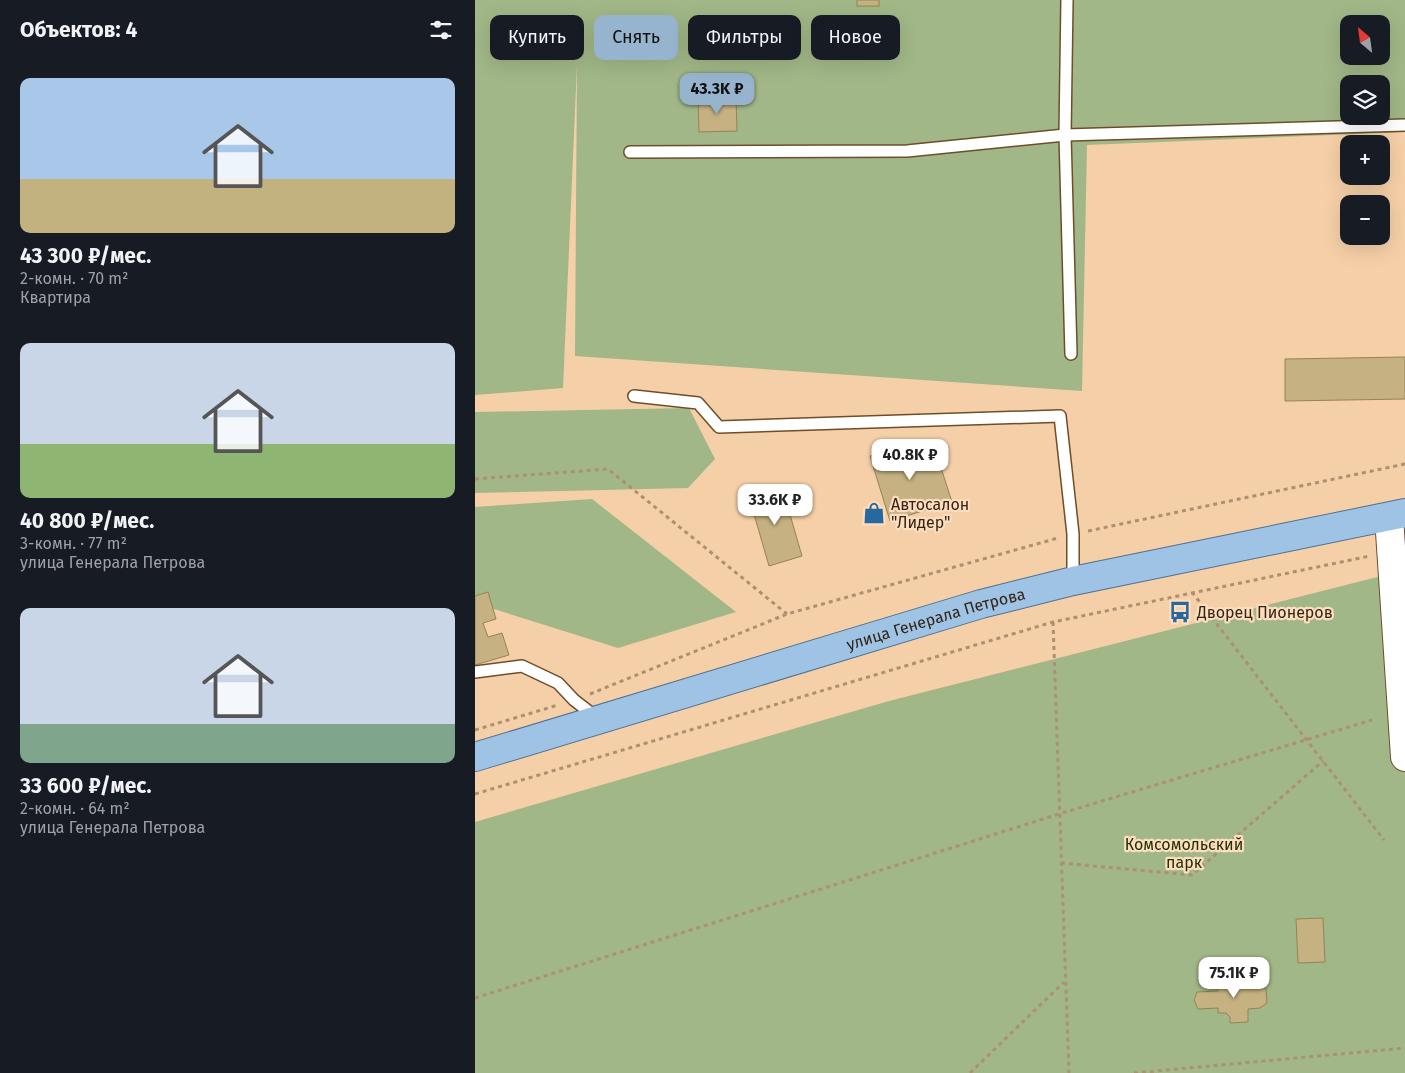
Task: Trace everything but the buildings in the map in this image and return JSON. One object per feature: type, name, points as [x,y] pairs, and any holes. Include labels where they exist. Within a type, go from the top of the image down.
[{"type":"main road","points":[[1397,515],[1391,552],[1405,757]]},
{"type":"main road","name":"улица Генерала Петрова","points":[[475,757],[981,604],[1073,580],[1397,515]]},
{"type":"lane","points":[[1067,0],[1065,135],[1071,354]]},
{"type":"lane","points":[[630,152],[907,151],[1065,135],[1405,125]]},
{"type":"lane","points":[[634,396],[698,403],[719,427],[1060,416],[1073,534],[1073,580]]},
{"type":"lane","points":[[475,672],[522,666],[557,683],[600,720]]},
{"type":"path","points":[[475,730],[575,700],[787,614],[1073,534],[1405,464]]},
{"type":"path","points":[[475,479],[608,469],[787,614]]},
{"type":"path","points":[[475,794],[1053,622],[1391,552]]},
{"type":"path","points":[[1192,592],[1384,840]]},
{"type":"path","points":[[1053,622],[1069,1073]]},
{"type":"path","points":[[475,998],[1059,814],[1372,720]]},
{"type":"path","points":[[1061,863],[1192,875],[1323,760]]},
{"type":"path","points":[[970,1073],[1065,982]]},
{"type":"path","points":[[1134,1073],[1405,1048]]},
{"type":"green space","points":[[475,0],[1405,0],[1405,132],[1087,145],[1082,391],[575,356],[577,65],[563,388],[475,395]]},
{"type":"green space","points":[[689,408],[715,459],[688,488],[475,493],[475,412]]},
{"type":"green space","points":[[592,499],[736,612],[618,648],[475,603],[475,507]]},
{"type":"green space","name":"Комсомольский парк","points":[[1405,570],[1405,1073],[475,1073],[475,822],[889,701]]},
{"type":"place","name":"Автосалон \"Лидер\"","points":[[874,513]]},
{"type":"place","name":"Дворец Пионеров","points":[[1180,612]]}]
